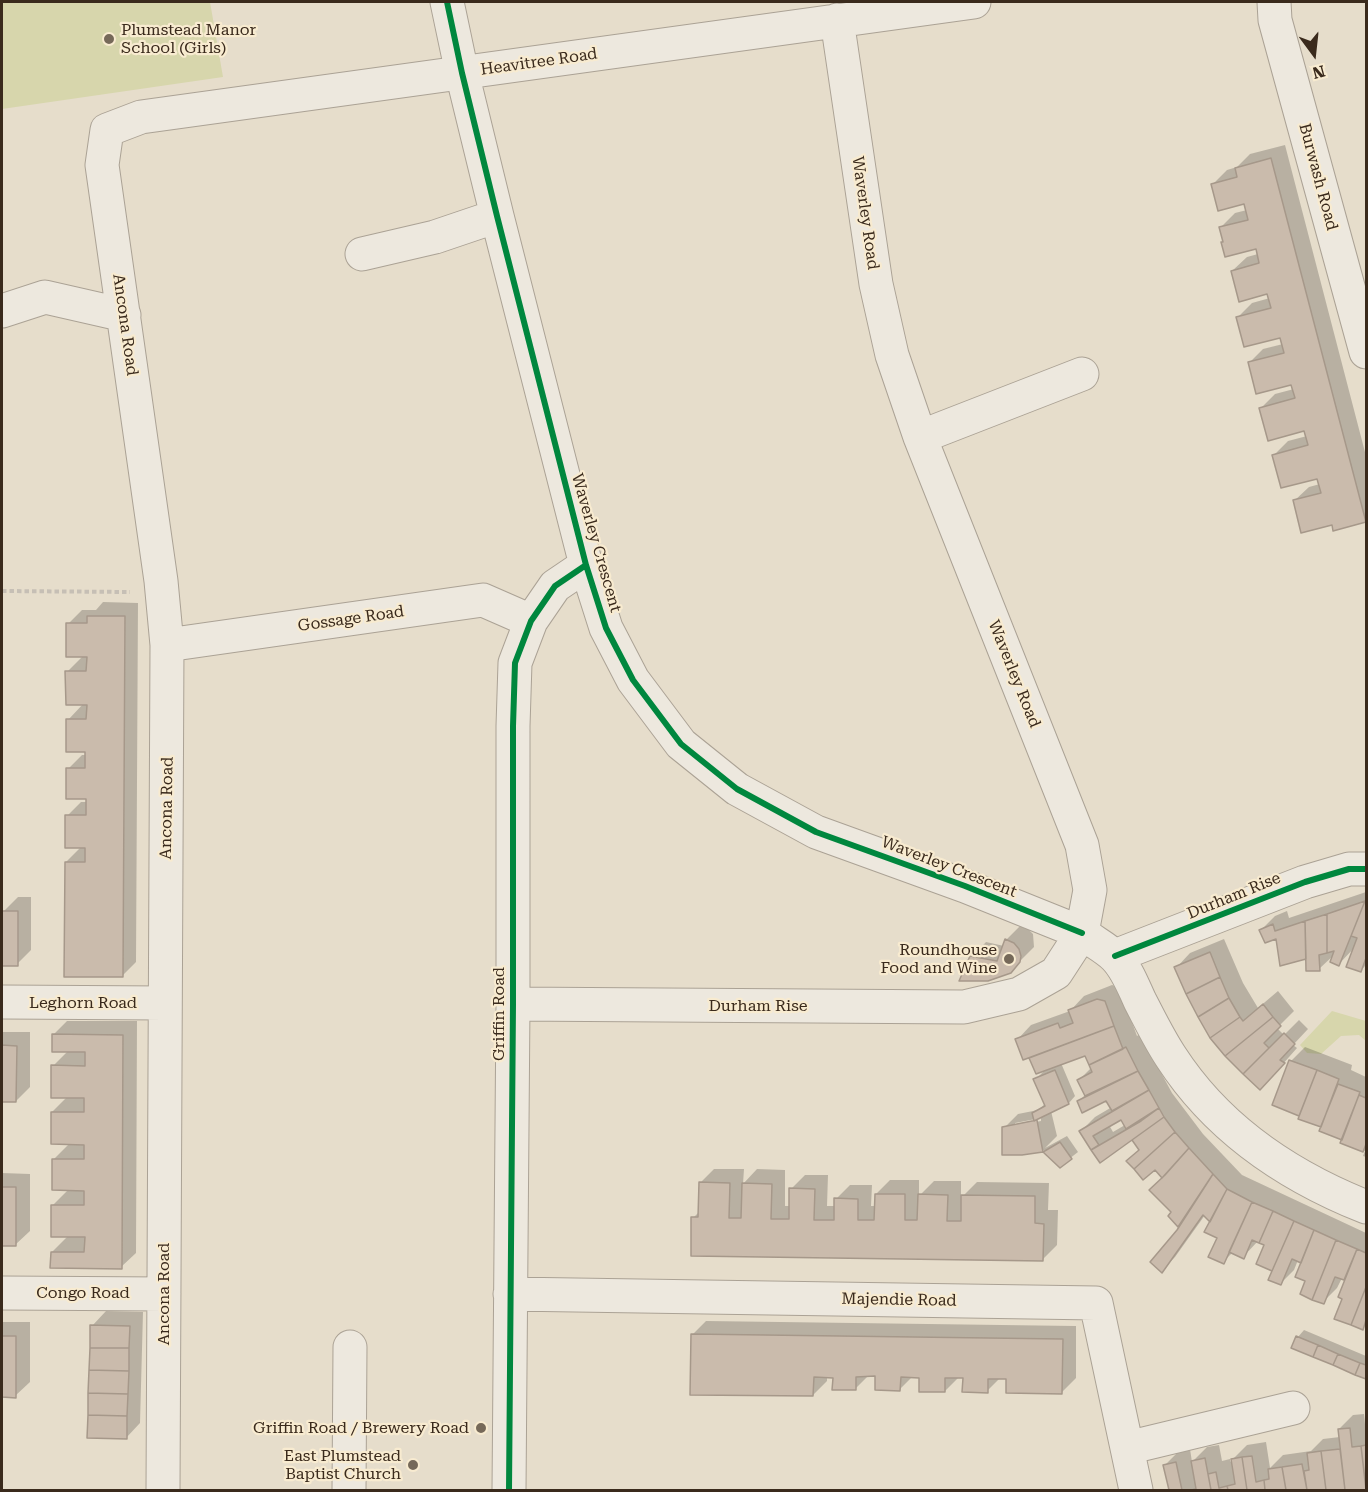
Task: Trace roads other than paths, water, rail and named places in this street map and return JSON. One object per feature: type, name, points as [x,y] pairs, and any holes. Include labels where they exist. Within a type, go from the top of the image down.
[{"type":"street","name":"Waverley Crescent","points":[[447,2],[497,216],[586,565],[606,628],[633,680],[681,744],[737,789],[816,832],[965,886],[1082,933]]},
{"type":"street","name":"Heavitree Road","points":[[107,130],[141,117],[974,2]]},
{"type":"street","name":"Burwash Road","points":[[1274,2],[1275,20],[1366,352]]},
{"type":"street","name":"Waverley Road","points":[[837,20],[876,284],[892,355],[921,437],[1082,846],[1090,890],[1082,933]]},
{"type":"street","name":"Ancona Road","points":[[107,130],[102,165],[161,581],[167,645],[163,1491]]},
{"type":"street","points":[[362,254],[435,237],[497,216]]},
{"type":"street","points":[[2,312],[45,297],[124,315]]},
{"type":"street","points":[[921,437],[1082,374]]},
{"type":"street","name":"Griffin Road","points":[[509,1491],[515,663],[531,621],[555,586],[586,565]]},
{"type":"street","name":"Gossage Road","points":[[167,645],[483,600],[531,621]]},
{"type":"street","name":"Durham Rise","points":[[1114,956],[1305,882],[1349,869],[1366,869]]},
{"type":"street","points":[[1082,933],[1114,956],[1127,973],[1152,1026],[1171,1056],[1195,1091],[1224,1120],[1260,1150],[1303,1178],[1366,1207]]},
{"type":"street","name":"Durham Rise","points":[[513,1004],[964,1007],[1019,994],[1056,973],[1082,933]]},
{"type":"street","name":"Leghorn Road","points":[[2,1002],[164,1003]]},
{"type":"street","name":"Congo Road","points":[[2,1293],[164,1294]]},
{"type":"street","name":"Majendie Road","points":[[510,1294],[1096,1303],[1136,1491]]},
{"type":"street","points":[[349,1491],[350,1347]]},
{"type":"street","points":[[1127,1448],[1293,1408]]},
{"type":"place","name":"Plumstead Manor School (Girls)","points":[[109,39]]},
{"type":"place","name":"Roundhouse Food and Wine","points":[[1009,959]]},
{"type":"place","name":"Griffin Road / Brewery Road","points":[[481,1428]]},
{"type":"place","name":"East Plumstead Baptist Church","points":[[413,1465]]}]
